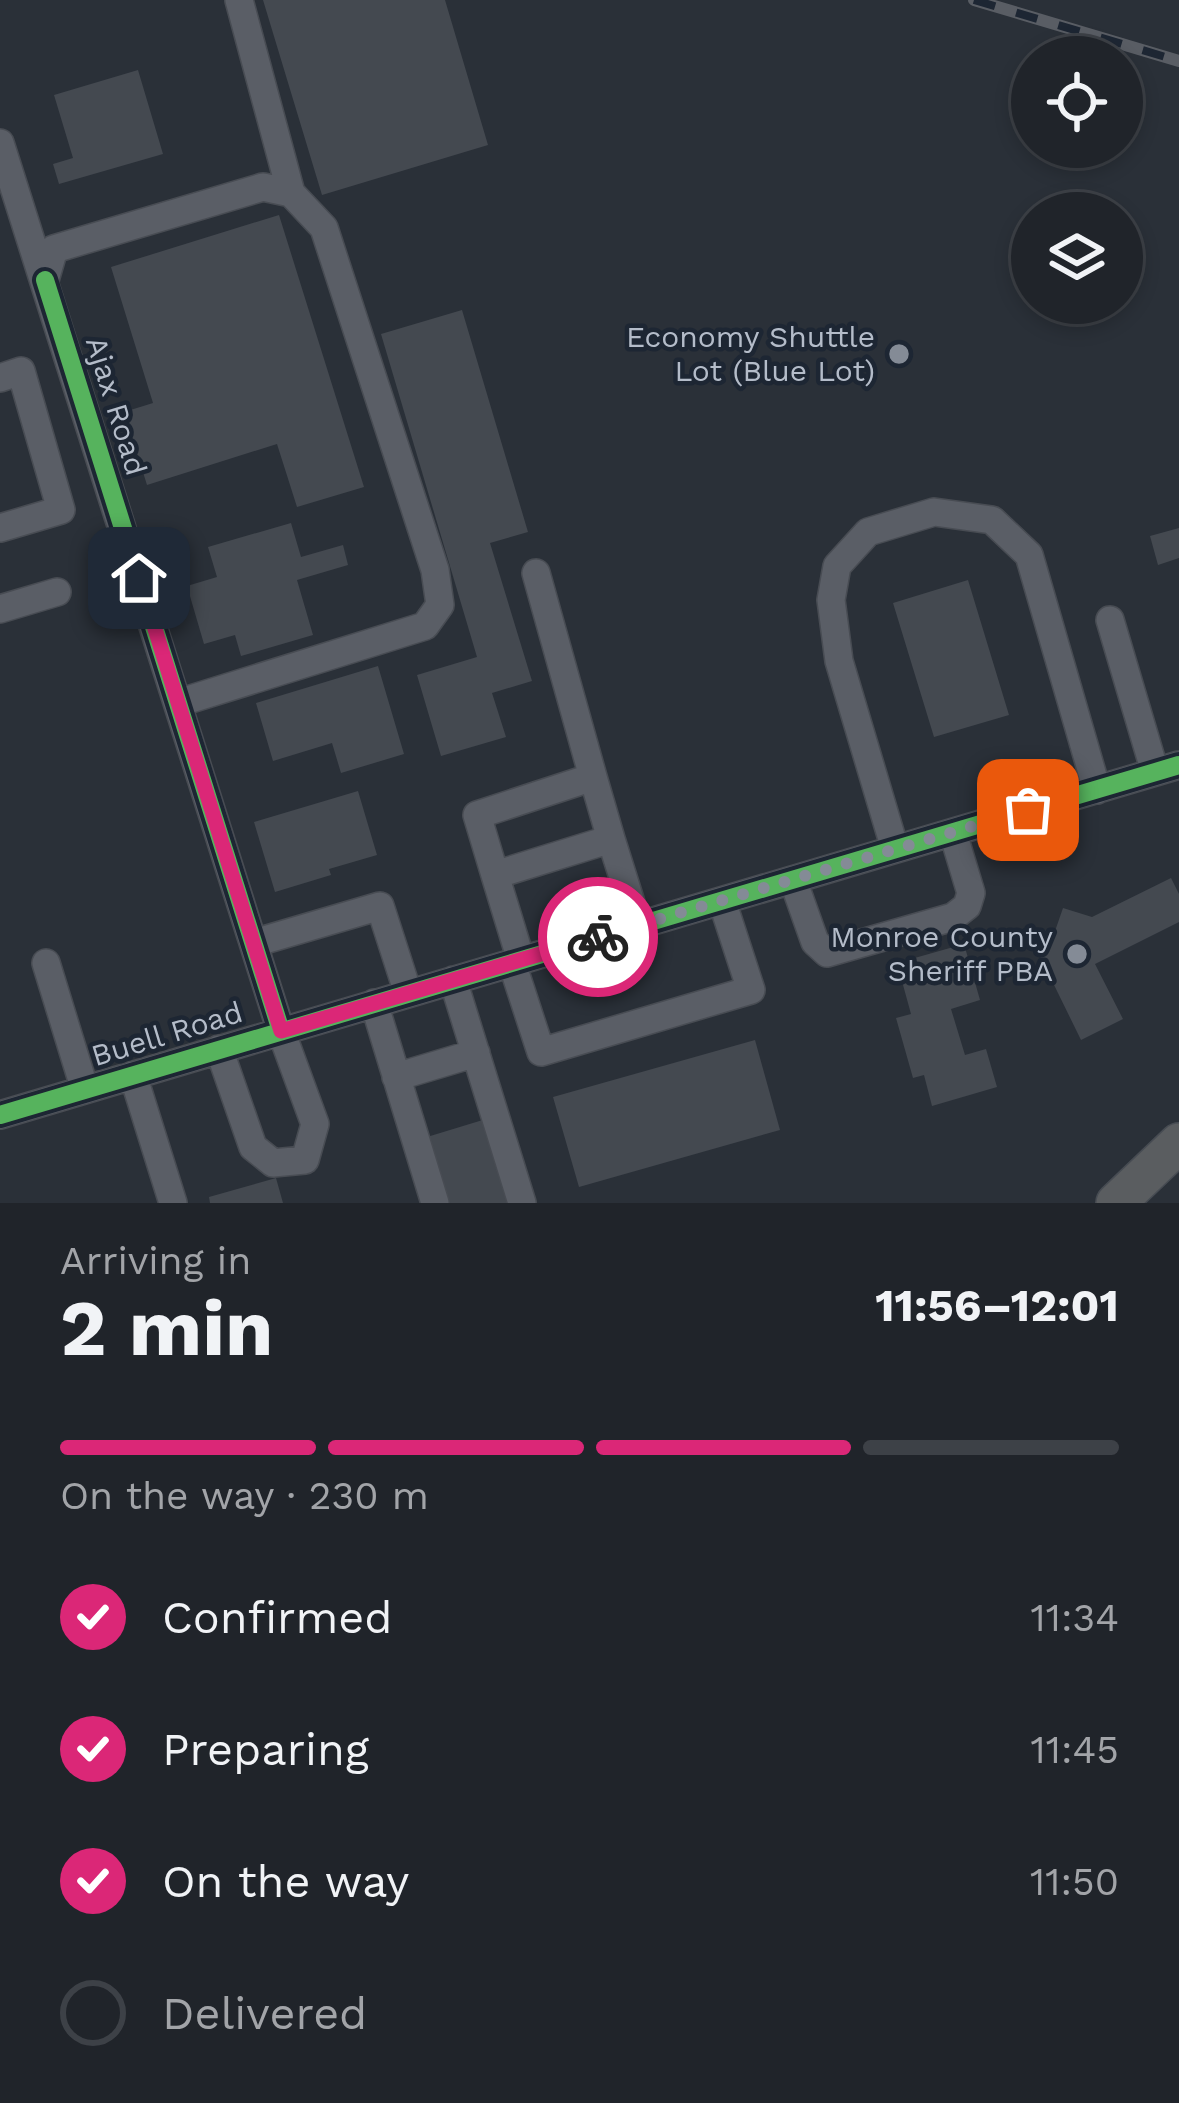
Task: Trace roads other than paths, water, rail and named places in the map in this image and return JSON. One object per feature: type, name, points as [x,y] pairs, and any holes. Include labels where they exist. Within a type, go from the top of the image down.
[{"type":"highway","points":[[1116,1203],[1179,1143]]},
{"type":"street","points":[[178,703],[425,626],[440,605],[435,570],[324,228],[291,193],[239,0]]},
{"type":"street","name":"Ajax Road","points":[[0,143],[281,1031],[315,1124],[305,1160],[272,1163],[253,1148],[219,1049]]},
{"type":"street","points":[[45,280],[53,249],[263,187],[291,193]]},
{"type":"street","points":[[0,378],[21,371],[61,510]]},
{"type":"street","points":[[28,397],[78,383]]},
{"type":"street","points":[[0,528],[112,495]]},
{"type":"street","points":[[895,849],[839,661],[831,600],[838,566],[868,532],[934,512],[992,520],[1029,555],[1096,790]]},
{"type":"street","points":[[536,572],[638,925]]},
{"type":"street","points":[[0,609],[57,592]]},
{"type":"street","points":[[1110,620],[1167,768]]},
{"type":"street","name":"Buell Road","points":[[0,1115],[1167,768]]},
{"type":"street","points":[[593,777],[477,815],[541,1052],[751,990],[722,901]]},
{"type":"street","points":[[794,880],[815,942],[827,953],[953,917],[968,906],[971,893],[953,833]]},
{"type":"street","points":[[495,875],[611,839]]},
{"type":"street","points":[[254,944],[380,906],[408,993]]},
{"type":"street","points":[[46,963],[86,1090]]},
{"type":"street","points":[[454,980],[522,1203]]},
{"type":"street","points":[[374,1004],[435,1203]]},
{"type":"street","points":[[396,1077],[476,1053]]},
{"type":"street","points":[[134,1075],[164,1201]]},
{"type":"railway","points":[[974,0],[1179,61]]},
{"type":"place","name":"Economy Shuttle Lot (Blue Lot)","points":[[899,354]]},
{"type":"place","name":"Monroe County Sheriff PBA","points":[[1077,954]]}]
